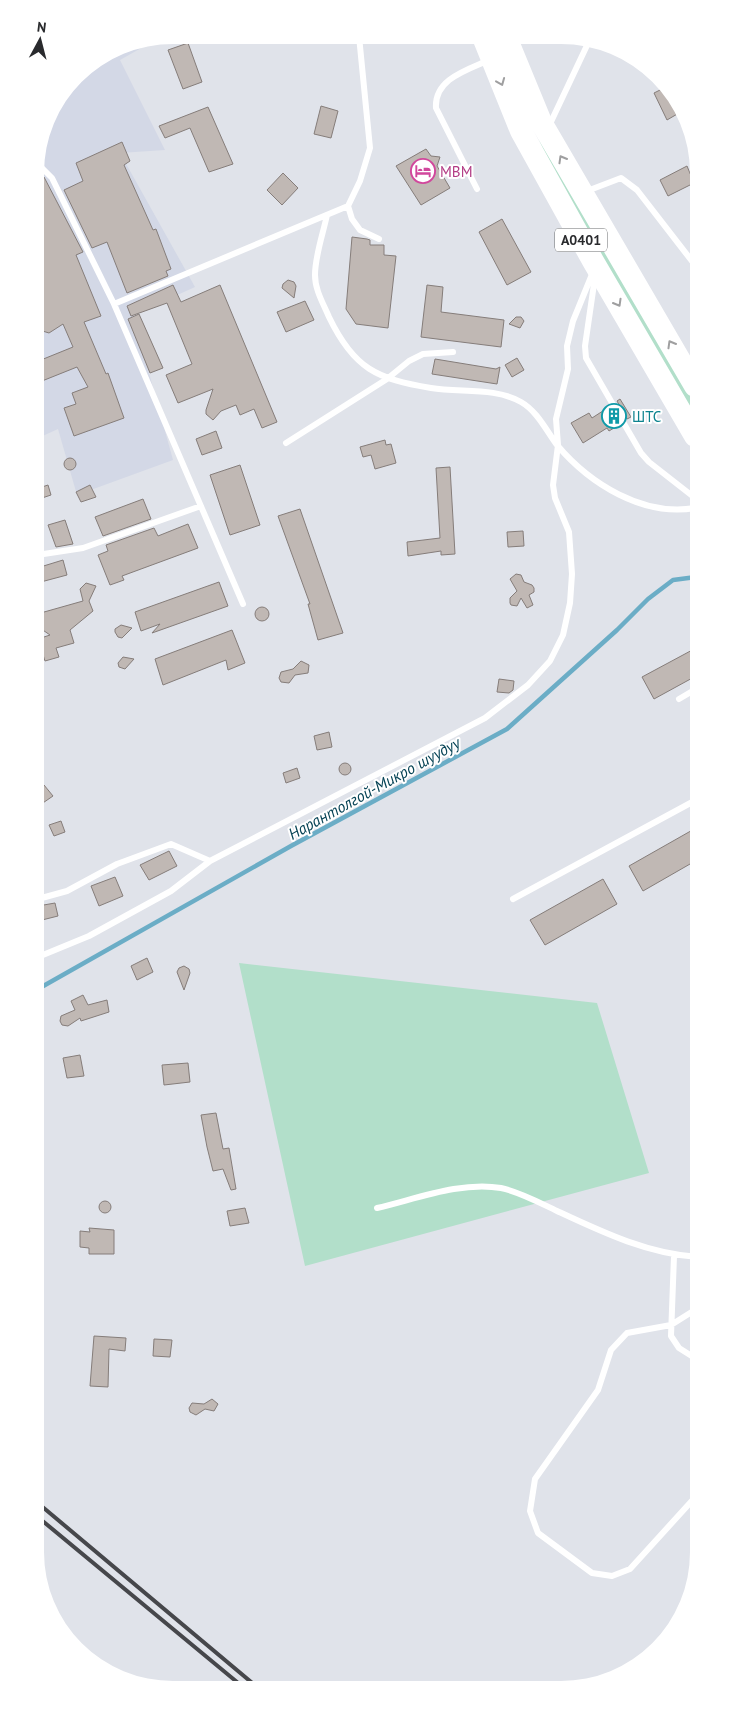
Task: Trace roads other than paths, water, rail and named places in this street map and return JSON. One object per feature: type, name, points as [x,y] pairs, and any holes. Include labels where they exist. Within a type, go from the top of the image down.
[{"type":"highway","name":"A0401","points":[[486,44],[521,130],[596,266],[690,427]]},
{"type":"highway","name":"A0401","points":[[509,44],[546,131],[690,377]]},
{"type":"lane","points":[[114,304],[348,206],[360,181],[370,148],[360,44]]},
{"type":"lane","points":[[546,131],[587,46]]},
{"type":"lane","points":[[477,189],[436,108],[435,99],[439,89],[448,79],[492,58]]},
{"type":"lane","points":[[44,170],[52,178],[114,304],[243,604]]},
{"type":"lane","points":[[582,192],[597,190],[612,180],[621,178],[637,190],[690,259]]},
{"type":"lane","points":[[348,206],[352,219],[360,230],[379,239]]},
{"type":"lane","points":[[327,215],[315,273],[317,291],[331,322],[353,358],[369,370],[387,379],[432,389],[507,396],[522,402],[533,411],[558,445],[602,486],[653,507],[677,511],[690,509]]},
{"type":"lane","points":[[44,955],[89,936],[171,891],[210,861],[485,718],[528,685],[550,661],[562,635],[570,603],[572,574],[569,532],[555,498],[553,485],[558,445],[556,419],[568,369],[568,346],[573,321],[596,266]]},
{"type":"lane","points":[[596,266],[585,346],[586,358],[641,453],[649,462],[690,493]]},
{"type":"lane","points":[[286,443],[423,354],[453,352]]},
{"type":"lane","points":[[44,554],[83,548],[201,506]]},
{"type":"lane","points":[[679,699],[690,693]]},
{"type":"lane","points":[[512,899],[690,803]]},
{"type":"lane","points":[[44,896],[67,890],[117,864],[171,844],[210,861]]},
{"type":"lane","points":[[377,1208],[466,1187],[501,1188],[533,1200],[616,1238],[674,1256],[690,1257]]},
{"type":"lane","points":[[674,1256],[671,1336],[679,1348],[690,1355]]},
{"type":"lane","points":[[690,1313],[672,1325],[627,1333],[611,1350],[598,1390],[535,1479],[530,1511],[538,1533],[592,1573],[612,1576],[630,1569],[690,1502]]},
{"type":"waterway","name":"Нарантолгой-Микро шуудуу","points":[[44,986],[291,846],[507,729],[617,630],[648,599],[673,580],[690,578]]},
{"type":"railway","points":[[44,1508],[250,1681]]},
{"type":"railway","points":[[44,1522],[236,1681]]},
{"type":"place","name":"MBM","points":[[423,171]]},
{"type":"place","name":"ШТС","points":[[614,416]]}]
